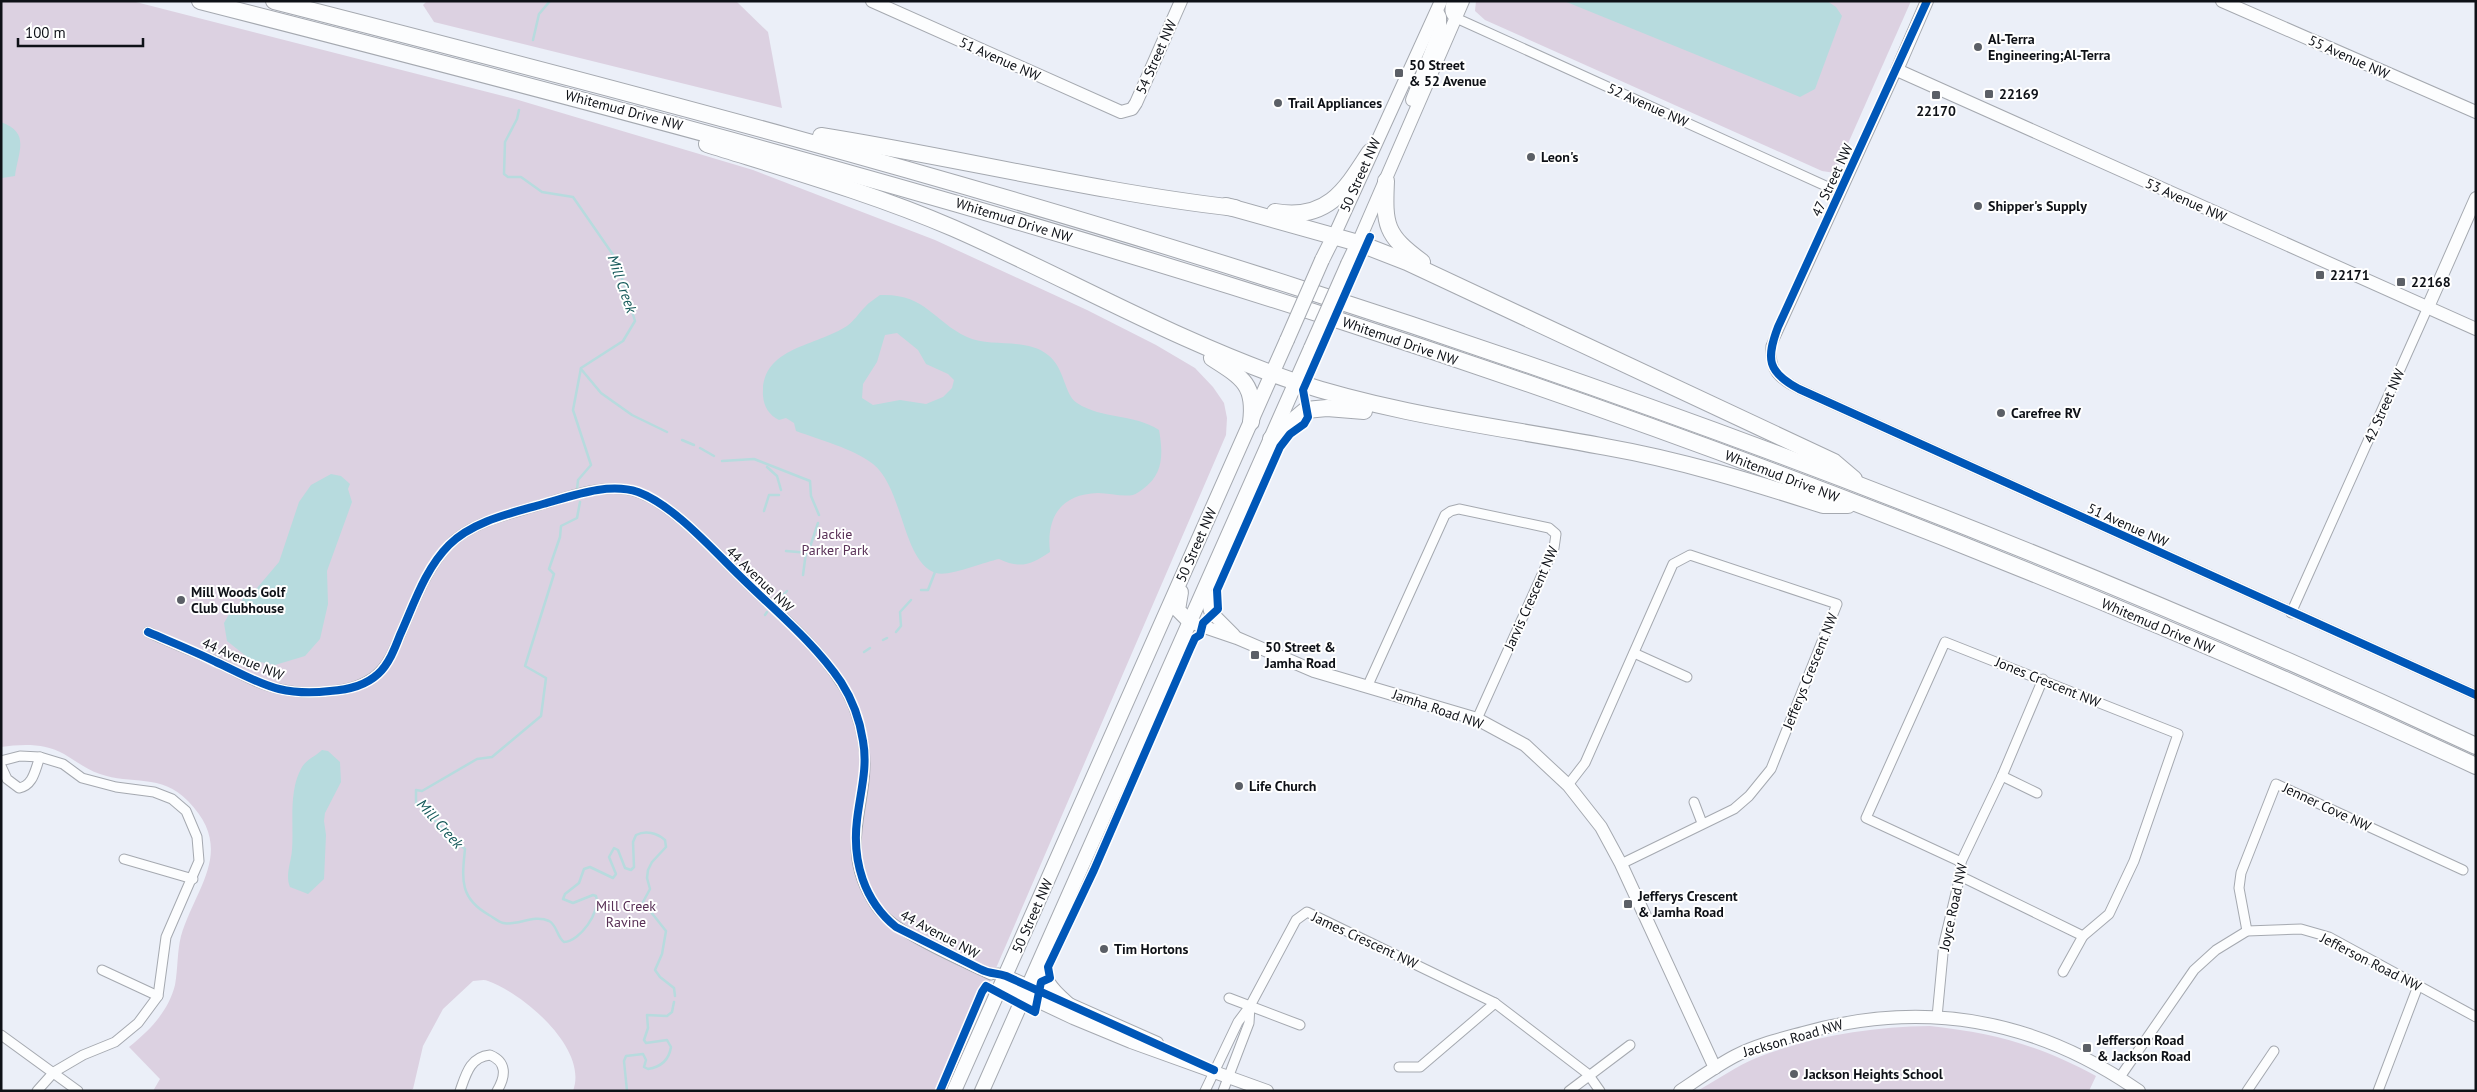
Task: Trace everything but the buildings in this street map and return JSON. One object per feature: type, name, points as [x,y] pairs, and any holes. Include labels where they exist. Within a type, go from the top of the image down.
[{"type":"highway","name":"Whitemud Drive NW","points":[[200,1],[566,94],[892,184],[1291,305],[1667,432],[1860,505],[2095,599],[2343,706],[2476,766]]},
{"type":"highway","name":"Whitemud Drive NW","points":[[274,1],[746,124],[990,194],[1300,288],[1673,415],[1865,488],[2102,583],[2352,690],[2476,746]]},
{"type":"highway","points":[[566,94],[668,132],[850,190],[950,227],[1032,263],[1173,332],[1227,356],[1296,382],[1358,401],[1428,416],[1659,458],[1823,505],[1860,505]]},
{"type":"highway","points":[[746,124],[914,151],[1044,178],[1291,214],[1322,208],[1331,203],[1349,185],[1370,152]]},
{"type":"highway","points":[[1386,181],[1386,221],[1392,234],[1400,245],[1443,278]]},
{"type":"highway","points":[[1226,206],[1358,243],[1443,278],[1834,462],[1865,488]]},
{"type":"highway","points":[[1173,332],[1224,365],[1245,384],[1253,398],[1251,422]]},
{"type":"highway","points":[[1271,439],[1306,410],[1340,408],[1428,416]]},
{"type":"main road","name":"50 Street NW","points":[[954,1091],[1334,236]]},
{"type":"main road","name":"50 Street NW","points":[[982,1091],[1358,243]]},
{"type":"main road","points":[[1183,574],[1178,610],[1190,622]]},
{"type":"main road","points":[[1047,944],[1045,978],[1052,989],[1069,1004]]},
{"type":"street","name":"51 Avenue NW","points":[[872,1],[1113,111],[1128,110]]},
{"type":"street","name":"54 Street NW","points":[[1128,110],[1134,106],[1140,95],[1181,1]]},
{"type":"street","points":[[1453,1],[1452,15],[1456,18]]},
{"type":"street","name":"50 Street NW","points":[[1358,243],[1464,1]]},
{"type":"street","name":"47 Street NW","points":[[1774,371],[1770,363],[1771,346],[1927,1]]},
{"type":"street","name":"55 Avenue NW","points":[[2222,1],[2476,112]]},
{"type":"street","points":[[1404,139],[1410,104],[1440,29],[1439,6]]},
{"type":"street","name":"50 Street NW","points":[[1334,236],[1370,152],[1439,6]]},
{"type":"street","name":"52 Avenue NW","points":[[1456,18],[1839,192]]},
{"type":"street","name":"53 Avenue NW","points":[[1896,70],[2476,329]]},
{"type":"street","name":"42 Street NW","points":[[2291,613],[2476,198]]},
{"type":"street","name":"51 Avenue NW","points":[[1774,371],[1780,378],[1799,389],[2476,695]]},
{"type":"street","name":"44 Avenue NW","points":[[148,632],[280,689],[307,693],[348,690],[378,674],[388,661],[423,582],[450,544],[469,530],[560,499],[605,489],[636,492],[668,510],[690,528],[826,663],[850,700],[863,741],[865,765],[855,840],[857,864],[874,904],[896,927],[991,975],[998,973],[1004,980],[1131,1042],[1214,1070]]},
{"type":"street","name":"Jarvis Crescent NW","points":[[1368,685],[1445,515],[1459,509],[1548,528],[1556,534],[1554,548],[1477,719]]},
{"type":"street","name":"Jefferys Crescent NW","points":[[1568,785],[1585,763],[1673,564],[1690,555],[1837,604],[1771,769],[1749,796],[1734,809],[1621,864]]},
{"type":"street","points":[[1205,588],[1210,611],[1238,638]]},
{"type":"street","name":"Jamha Road NW","points":[[1190,622],[1238,638],[1314,671],[1368,685],[1477,719],[1525,745],[1568,785],[1601,827],[1621,864],[1715,1068]]},
{"type":"street","name":"Jones Crescent NW","points":[[1961,862],[1866,818],[1945,642],[2178,734],[2134,861],[2109,914],[2083,936],[2063,972]]},
{"type":"street","points":[[1634,654],[1687,677]]},
{"type":"street","name":"Joyce Road NW","points":[[1937,1017],[1944,943],[1960,876],[1961,862],[2002,776],[2042,679]]},
{"type":"street","points":[[1,761],[20,756],[40,757],[63,764],[82,778],[116,787],[154,792],[172,799],[186,812],[197,837],[199,861],[193,879],[166,937],[158,996],[138,1023],[115,1042],[83,1055],[54,1072],[37,1091]]},
{"type":"street","points":[[1,766],[7,779],[19,788],[27,786],[32,780],[40,757]]},
{"type":"street","points":[[2002,776],[2037,794]]},
{"type":"street","name":"Jenner Cove NW","points":[[2247,930],[2239,888],[2241,873],[2276,784],[2463,870]]},
{"type":"street","points":[[1694,802],[1702,823]]},
{"type":"street","points":[[124,859],[193,879]]},
{"type":"street","points":[[1960,876],[2083,936]]},
{"type":"street","name":"James Crescent NW","points":[[1205,1091],[1238,1022],[1250,1006],[1296,920],[1307,912],[1495,1003],[1588,1074],[1600,1091]]},
{"type":"street","name":"Jefferson Road NW","points":[[2247,930],[2301,929],[2329,937],[2476,1016]]},
{"type":"street","points":[[2120,1077],[2194,970],[2216,950],[2247,930]]},
{"type":"street","points":[[102,970],[158,996]]},
{"type":"street","points":[[2381,1090],[2418,986]]},
{"type":"street","name":"44 Avenue NW","points":[[1026,991],[1069,1004],[1157,1042],[1214,1070],[1267,1091]]},
{"type":"street","points":[[1228,998],[1300,1026]]},
{"type":"street","points":[[1399,1067],[1420,1067],[1495,1003]]},
{"type":"street","name":"James Crescent NW","points":[[1223,1091],[1249,1023],[1250,1006]]},
{"type":"street","name":"Jackson Road NW","points":[[1680,1091],[1736,1055],[1837,1023],[1892,1016],[1937,1017],[2010,1027],[2074,1053],[2120,1077],[2139,1091]]},
{"type":"street","points":[[1,1035],[78,1091]]},
{"type":"street","points":[[1569,1091],[1588,1074],[1630,1044]]},
{"type":"street","points":[[2246,1091],[2274,1051]]},
{"type":"street","points":[[460,1091],[471,1064],[479,1056],[490,1055],[502,1063],[505,1073],[497,1091]]},
{"type":"green space","points":[[1,1],[132,1],[515,99],[753,170],[935,240],[1087,310],[1156,345],[1195,368],[1213,387],[1224,403],[1227,418],[1226,435],[943,1091],[573,1091],[575,1075],[571,1058],[562,1041],[550,1025],[518,997],[502,987],[483,980],[473,981],[443,1009],[423,1046],[413,1089],[409,1091],[153,1091],[160,1079],[129,1047],[157,1020],[172,995],[177,973],[181,936],[208,868],[211,852],[209,836],[202,819],[178,792],[156,783],[100,774],[86,768],[57,750],[41,746],[17,745],[1,747]]},
{"type":"green space","points":[[427,1],[736,1],[768,32],[782,108],[434,22],[423,5]]},
{"type":"green space","points":[[1476,1],[1911,1],[1835,173],[1822,171],[1485,20],[1475,11]]},
{"type":"green space","points":[[1930,1026],[1975,1032],[2016,1042],[2055,1056],[2096,1076],[2089,1091],[1699,1090],[1749,1061],[1798,1044],[1841,1034],[1885,1028]]},
{"type":"shaded area","points":[[1564,1],[1827,1],[1836,7],[1842,16],[1815,89],[1800,97]]},
{"type":"shaded area","points":[[1,122],[10,126],[16,132],[20,144],[15,176],[2,178]]},
{"type":"shaded area","points":[[880,295],[908,298],[967,337],[987,342],[1029,346],[1048,355],[1054,360],[1069,394],[1077,403],[1097,412],[1139,421],[1159,430],[1161,455],[1155,477],[1143,489],[1133,495],[1085,494],[1065,503],[1054,518],[1049,539],[1050,552],[1031,563],[1019,565],[999,559],[942,574],[936,573],[925,566],[916,555],[909,540],[891,490],[883,475],[873,464],[846,449],[796,431],[794,423],[786,418],[779,420],[772,416],[766,407],[763,396],[764,380],[770,367],[780,358],[847,326],[867,305]],"holes":[[[897,333],[918,350],[926,364],[948,374],[954,380],[952,388],[943,397],[926,404],[900,400],[873,405],[862,398],[863,384],[877,362],[885,335]]]},
{"type":"shaded area","points":[[331,474],[341,476],[350,484],[348,489],[352,502],[327,571],[328,604],[320,639],[305,656],[275,665],[251,660],[227,641],[224,623],[232,609],[238,606],[245,596],[257,588],[279,562],[299,502],[311,485]]},
{"type":"shaded area","points":[[322,750],[328,751],[340,762],[341,782],[325,813],[324,879],[308,894],[290,887],[289,882],[293,797],[302,767]]},
{"type":"waterway","name":"Mill Creek","points":[[533,40],[539,14],[550,1]]},
{"type":"waterway","name":"Mill Creek","points":[[519,110],[517,119],[505,142],[504,174],[508,177],[521,177],[542,192],[573,197],[616,259],[635,321],[623,341],[581,368],[573,410],[591,465],[578,480],[577,490]]},
{"type":"waterway","points":[[581,369],[601,393],[632,415],[667,432]]},
{"type":"waterway","points":[[682,440],[694,445]]},
{"type":"waterway","points":[[700,448],[714,456]]},
{"type":"waterway","points":[[722,461],[754,459],[810,481],[811,496],[819,515]]},
{"type":"waterway","points":[[767,467],[777,476],[781,490]]},
{"type":"waterway","points":[[764,511],[769,495],[779,495]]},
{"type":"waterway","name":"Mill Creek","points":[[580,502],[577,518],[561,526],[560,537],[549,569],[554,574],[525,666],[546,678],[541,716],[492,757],[477,759],[422,791],[416,790],[416,803],[465,849],[463,879],[467,895],[479,909],[503,923],[514,923],[532,919],[549,921],[554,925],[564,942],[576,937],[588,925],[597,903],[596,896],[593,895],[573,903],[563,899],[565,894],[579,883],[584,869],[590,867],[613,878],[616,874],[609,857],[614,848],[618,850],[625,868],[631,870],[634,867],[633,842],[636,835],[640,833],[655,834],[665,840],[666,847],[652,862],[648,870],[647,878],[650,889],[643,902],[666,931],[662,954],[655,970],[660,977],[674,988],[675,996]]},
{"type":"waterway","points":[[810,547],[818,523]]},
{"type":"waterway","points":[[786,551],[810,553]]},
{"type":"waterway","points":[[803,575],[806,552]]},
{"type":"waterway","points":[[921,590],[928,590],[935,572]]},
{"type":"waterway","points":[[774,605],[787,591]]},
{"type":"waterway","points":[[896,632],[901,626],[900,612],[911,600]]},
{"type":"waterway","points":[[883,640],[887,638]]},
{"type":"waterway","points":[[864,652],[870,648]]},
{"type":"waterway","name":"Mill Creek","points":[[627,1091],[624,1061],[626,1056],[643,1054],[646,1060],[644,1067],[648,1069],[657,1067],[668,1056],[671,1047],[667,1040],[646,1043],[644,1040],[648,1028],[647,1015],[667,1016],[672,1012],[674,1002]]},
{"type":"cycle path","points":[[1927,1],[1778,327],[1771,356],[1775,370],[1788,383],[1799,389],[2476,695]]},
{"type":"cycle path","points":[[940,1091],[986,986],[1035,1012],[1041,982],[1050,978],[1048,967],[1094,870],[1190,649],[1195,638],[1200,635],[1203,623],[1218,609],[1217,590],[1280,447],[1290,434],[1304,424],[1308,417],[1303,390],[1370,237]]},
{"type":"cycle path","points":[[148,632],[271,687],[311,692],[356,687],[373,678],[385,666],[394,650],[415,599],[433,565],[449,545],[469,530],[493,519],[590,491],[626,489],[638,492],[667,508],[696,532],[809,643],[841,682],[858,718],[862,733],[865,761],[857,820],[856,850],[868,893],[885,917],[896,927],[984,971],[1006,976],[1214,1070]]},
{"type":"place","name":"Al-Terra Engineering;Al-Terra","points":[[1978,47]]},
{"type":"place","name":"50 Street & 52 Avenue","points":[[1399,73]]},
{"type":"place","name":"22169","points":[[1989,94]]},
{"type":"place","name":"22170","points":[[1936,95]]},
{"type":"place","name":"Trail Appliances","points":[[1278,103]]},
{"type":"place","name":"Leon's","points":[[1531,157]]},
{"type":"place","name":"Shipper's Supply","points":[[1978,206]]},
{"type":"place","name":"22171","points":[[2320,275]]},
{"type":"place","name":"22168","points":[[2401,282]]},
{"type":"place","name":"Carefree RV","points":[[2001,413]]},
{"type":"place","name":"Mill Woods Golf Club Clubhouse","points":[[181,600]]},
{"type":"place","name":"50 Street & Jamha Road","points":[[1255,655]]},
{"type":"place","name":"Life Church","points":[[1239,786]]},
{"type":"place","name":"Jefferys Crescent & Jamha Road","points":[[1628,904]]},
{"type":"place","name":"Tim Hortons","points":[[1104,949]]},
{"type":"place","name":"Jefferson Road & Jackson Road","points":[[2087,1048]]},
{"type":"place","name":"Jackson Heights School","points":[[1794,1074]]},
{"type":"park label","name":"Jackie Parker Park","points":[[835,542]]},
{"type":"park label","name":"Mill Creek Ravine","points":[[626,914]]}]
